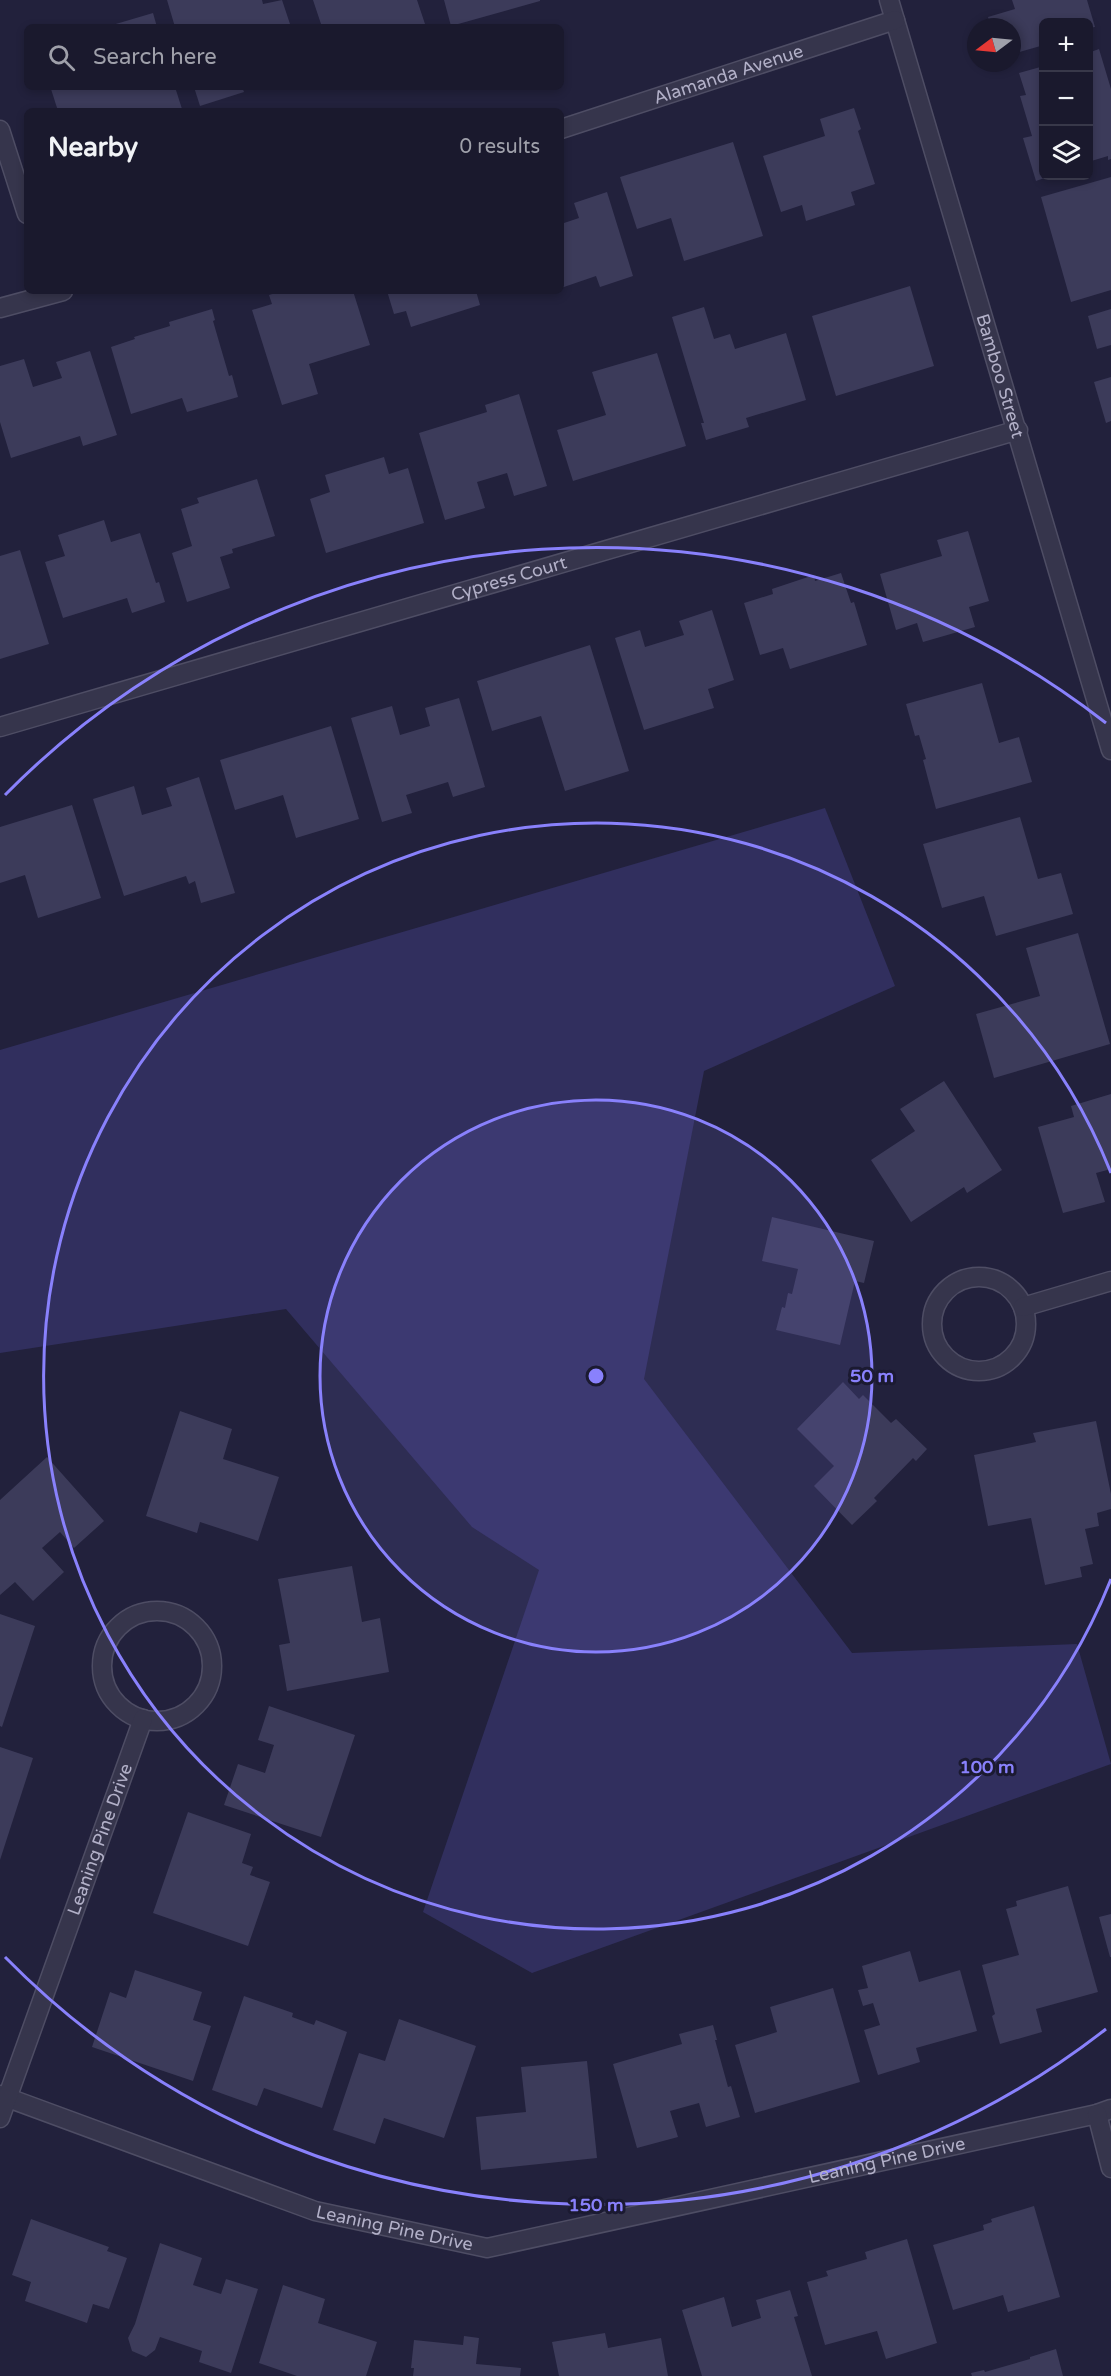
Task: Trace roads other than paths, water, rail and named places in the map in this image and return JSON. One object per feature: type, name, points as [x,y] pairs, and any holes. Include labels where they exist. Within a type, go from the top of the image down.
[{"type":"street","name":"Bamboo Street","points":[[889,0],[1111,750]]},
{"type":"street","name":"Alamanda Avenue","points":[[564,128],[895,20]]},
{"type":"street","points":[[0,130],[24,205]]},
{"type":"street","points":[[0,308],[49,294]]},
{"type":"street","name":"Cypress Court","points":[[0,727],[1018,430]]},
{"type":"street","points":[[978,1276],[993,1278],[1006,1285],[1023,1307],[1026,1324],[1023,1340],[1016,1355],[1003,1365],[988,1371],[971,1372],[956,1366],[943,1356],[934,1341],[931,1325],[933,1309],[941,1294],[964,1278],[978,1276]]},
{"type":"street","points":[[1023,1307],[1111,1281]]},
{"type":"street","points":[[153,1610],[171,1612],[186,1619],[199,1630],[208,1645],[212,1662],[210,1680],[203,1696],[192,1708],[177,1718],[160,1721],[143,1719],[127,1712],[114,1701],[106,1686],[102,1670],[104,1652],[110,1636],[121,1623],[137,1614],[153,1610]]},
{"type":"street","name":"Leaning Pine Drive","points":[[0,2118],[3,2096],[143,1719]]},
{"type":"street","name":"Leaning Pine Drive","points":[[3,2096],[315,2211],[487,2248],[1104,2112]]},
{"type":"street","points":[[1104,2112],[1111,2168]]}]
